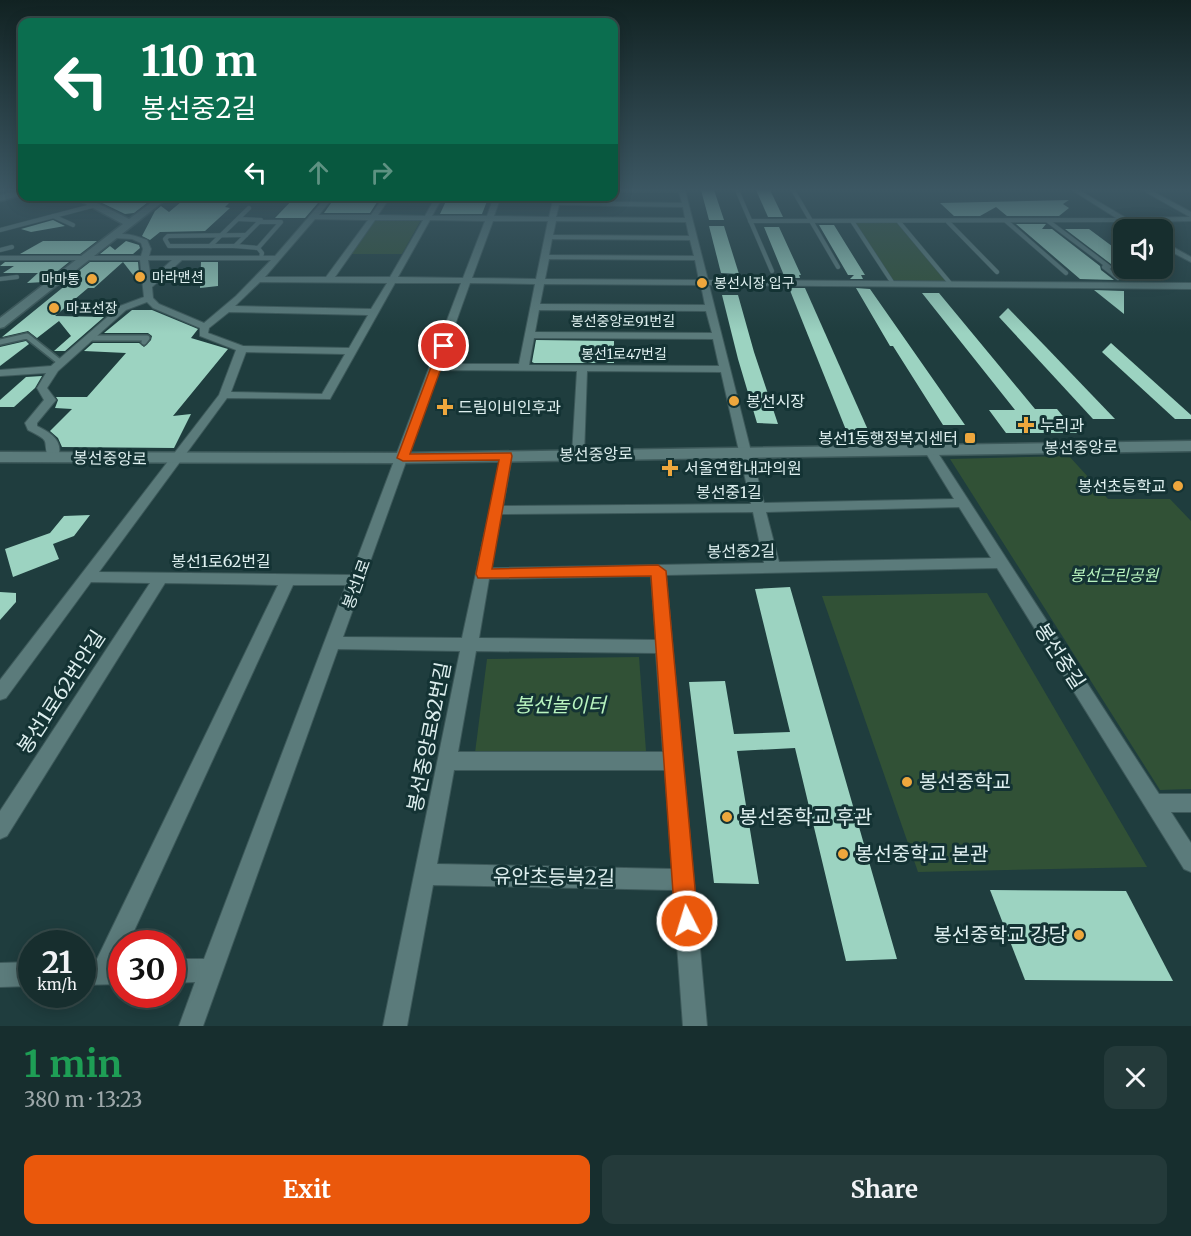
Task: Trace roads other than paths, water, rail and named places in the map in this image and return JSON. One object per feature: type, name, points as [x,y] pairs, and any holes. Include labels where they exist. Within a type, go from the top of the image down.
[{"type":"street","points":[[0,324],[115,238]]},
{"type":"street","points":[[135,238],[144,242],[147,249],[144,258],[149,298],[156,306],[205,327]]},
{"type":"street","points":[[296,238],[228,309],[205,327],[203,334],[242,349],[352,351]]},
{"type":"street","points":[[329,279],[359,238]]},
{"type":"street","points":[[224,394],[326,397],[416,238]]},
{"type":"street","name":"봉선1로","points":[[191,1026],[483,238]]},
{"type":"street","points":[[523,368],[549,238]]},
{"type":"street","points":[[676,238],[693,238],[773,568]]},
{"type":"street","points":[[1173,249],[1191,260]]},
{"type":"street","points":[[546,253],[698,258]]},
{"type":"street","points":[[0,258],[278,258]]},
{"type":"street","points":[[149,285],[180,258]]},
{"type":"street","points":[[258,279],[1191,286]]},
{"type":"street","points":[[53,457],[54,446],[50,436],[32,428],[31,423],[50,400],[42,388],[57,366],[123,308],[149,298]]},
{"type":"street","name":"봉선중앙로91번길","points":[[534,312],[710,308]]},
{"type":"street","points":[[228,309],[375,312]]},
{"type":"street","name":"봉선중앙로91번길","points":[[529,335],[717,336]]},
{"type":"street","points":[[0,693],[224,394],[242,349]]},
{"type":"street","points":[[0,373],[57,366]]},
{"type":"street","name":"봉선1로47번길","points":[[436,368],[725,369]]},
{"type":"street","points":[[578,454],[582,368]]},
{"type":"street","name":"봉선중앙로","points":[[0,457],[403,458],[1191,446]]},
{"type":"street","name":"봉선중길","points":[[930,450],[1191,862]]},
{"type":"street","name":"봉선중앙로82번길","points":[[395,1026],[506,456]]},
{"type":"street","name":"봉선중1길","points":[[496,510],[758,508],[963,503]]},
{"type":"street","name":"봉선중2길","points":[[483,574],[1000,563]]},
{"type":"street","points":[[658,571],[695,1026]]},
{"type":"street","name":"봉선1로62번길","points":[[85,577],[357,580]]},
{"type":"street","name":"봉선1로62번안길","points":[[0,829],[160,579]]},
{"type":"street","points":[[102,973],[288,580]]},
{"type":"street","points":[[334,643],[664,647]]},
{"type":"street","points":[[447,760],[674,761]]},
{"type":"street","points":[[1153,802],[1191,803]]},
{"type":"street","name":"유안초등북2길","points":[[425,874],[683,879]]},
{"type":"street","points":[[186,971],[212,970]]},
{"type":"street","points":[[0,975],[18,974]]},
{"type":"lane","points":[[165,238],[169,246],[258,248],[262,253],[261,258]]},
{"type":"lane","points":[[211,246],[219,238]]},
{"type":"lane","points":[[235,246],[243,238]]},
{"type":"lane","points":[[258,248],[267,238]]},
{"type":"lane","points":[[757,238],[772,271]]},
{"type":"lane","points":[[821,238],[838,267]]},
{"type":"lane","points":[[863,238],[892,282]]},
{"type":"lane","points":[[912,238],[950,283]]},
{"type":"lane","points":[[964,238],[997,272]]},
{"type":"lane","points":[[1025,238],[1066,273]]},
{"type":"lane","points":[[1070,238],[1109,267],[1104,267],[1113,274]]},
{"type":"lane","points":[[0,250],[12,247]]},
{"type":"lane","points":[[0,279],[17,277]]},
{"type":"lane","points":[[0,342],[27,336],[57,366]]},
{"type":"lane","points":[[89,338],[147,338],[144,342]]},
{"type":"place","name":"마라맨션","points":[[140,277]]},
{"type":"place","name":"마마통","points":[[92,279]]},
{"type":"place","name":"봉선시장 입구","points":[[702,283]]},
{"type":"place","name":"마포선장","points":[[54,308]]},
{"type":"place","name":"봉선시장","points":[[734,401]]},
{"type":"place","name":"드림이비인후과","points":[[445,407]]},
{"type":"place","name":"누리과","points":[[1026,425]]},
{"type":"place","name":"봉선1동행정복지센터","points":[[970,438]]},
{"type":"place","name":"서울연합내과의원","points":[[670,468]]},
{"type":"place","name":"봉선초등학교","points":[[1178,486]]},
{"type":"place","name":"봉선중학교","points":[[907,782]]},
{"type":"place","name":"봉선중학교 후관","points":[[727,817]]},
{"type":"place","name":"봉선중학교 본관","points":[[843,854]]},
{"type":"place","name":"봉선중학교 강당","points":[[1079,935]]},
{"type":"park label","name":"봉선근린공원","points":[[1114,575]]},
{"type":"park label","name":"봉선놀이터","points":[[560,705]]}]
